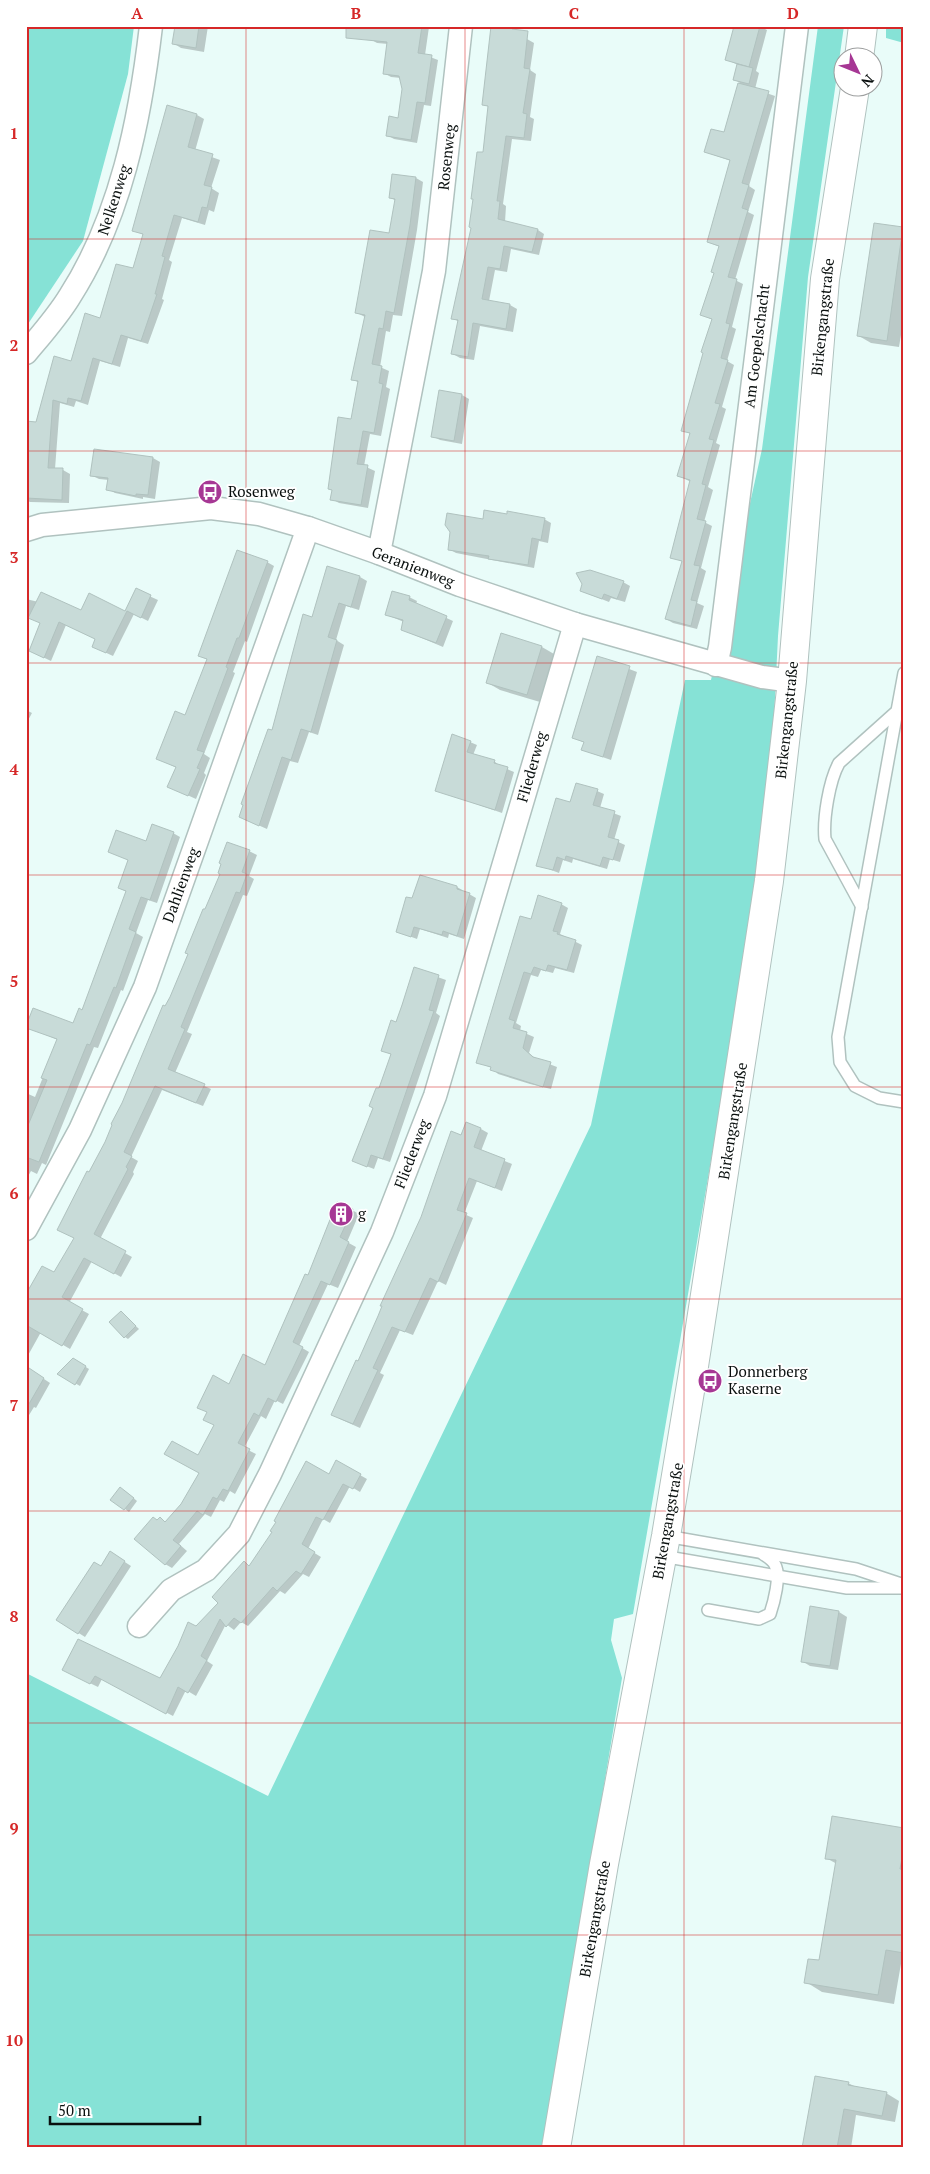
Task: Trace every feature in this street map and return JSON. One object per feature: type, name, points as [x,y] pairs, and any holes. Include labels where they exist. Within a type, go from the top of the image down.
[{"type":"street","name":"Nelkenweg","points":[[26,354],[70,298],[108,224],[127,159],[145,81],[151,26]]},
{"type":"street","name":"Rosenweg","points":[[379,553],[434,271],[462,26]]},
{"type":"street","name":"Am Goepelschacht","points":[[716,665],[720,647],[797,26]]},
{"type":"street","points":[[861,48],[864,26]]},
{"type":"street","name":"Birkengangstraße","points":[[556,2148],[604,1864],[664,1546],[742,1065],[775,835],[792,682],[825,279],[853,98]]},
{"type":"street","name":"Geranienweg","points":[[26,530],[42,525],[211,508],[259,514],[308,528],[379,553],[460,585],[575,624],[716,665],[762,677],[792,682]]},
{"type":"street","name":"Dahlienweg","points":[[26,1229],[80,1130],[144,987],[308,528]]},
{"type":"street","name":"Fliederweg","points":[[139,1626],[171,1590],[206,1570],[239,1534],[270,1474],[382,1232],[435,1096],[575,624]]},
{"type":"lane","points":[[904,673],[901,711],[838,1037],[840,1062],[855,1086],[879,1098],[904,1102]]},
{"type":"lane","points":[[862,907],[825,840],[824,829],[833,773],[839,763],[901,711]]},
{"type":"lane","points":[[664,1546],[761,1554],[856,1569],[904,1586]]},
{"type":"lane","points":[[664,1546],[777,1576],[853,1589],[904,1586]]},
{"type":"lane","points":[[708,1610],[759,1619],[770,1614],[777,1567],[773,1561],[761,1554]]},
{"type":"shaded area","points":[[29,26],[134,26],[128,74],[83,241],[26,327],[26,38]]},
{"type":"shaded area","points":[[818,26],[844,26],[841,48],[832,48],[832,98],[834,98],[808,277],[778,636],[773,739],[740,992],[633,1614],[614,1619],[611,1640],[622,1678],[543,2148],[26,2148],[26,1673],[268,1796],[591,1125],[685,680],[711,680],[762,449]]},
{"type":"shaded area","points":[[886,26],[904,26],[904,43],[886,38]]},
{"type":"building","points":[[175,26],[199,26],[196,48],[172,44]]},
{"type":"building","points":[[346,26],[422,26],[418,53],[432,55],[425,103],[417,102],[411,140],[386,136],[389,116],[398,118],[402,89],[399,76],[383,74],[387,42],[346,38]]},
{"type":"building","points":[[491,26],[512,26],[512,29],[528,31],[524,68],[530,69],[523,113],[527,114],[524,138],[506,136],[497,201],[500,201],[498,219],[538,229],[532,252],[504,246],[500,269],[488,267],[482,299],[510,304],[506,329],[473,323],[468,357],[451,354],[458,320],[451,319],[471,228],[469,227],[473,199],[471,199],[477,152],[483,152],[488,106],[482,105]]},
{"type":"building","points":[[734,26],[760,26],[749,67],[725,60]]},
{"type":"building","points":[[737,64],[753,68],[749,84],[733,80]]},
{"type":"building","points":[[738,83],[769,91],[742,183],[749,185],[742,208],[748,210],[728,277],[737,279],[726,323],[730,324],[721,358],[728,360],[715,403],[720,404],[709,439],[714,440],[702,484],[706,485],[697,519],[706,521],[694,565],[700,566],[691,600],[697,601],[691,626],[665,619],[682,561],[670,558],[690,480],[677,476],[690,433],[681,431],[703,353],[701,352],[712,319],[700,315],[714,273],[711,272],[719,246],[707,242],[730,160],[704,152],[711,129],[724,132]]},
{"type":"building","points":[[167,105],[197,114],[188,147],[213,154],[204,185],[212,187],[207,208],[202,207],[198,222],[174,215],[162,256],[165,257],[155,294],[157,294],[141,341],[121,335],[112,364],[93,358],[81,401],[68,398],[67,404],[53,400],[48,468],[63,468],[62,500],[26,498],[26,421],[36,422],[54,356],[71,361],[85,313],[100,318],[116,264],[133,268],[143,234],[132,231]]},
{"type":"building","points":[[392,174],[416,177],[410,225],[394,313],[386,311],[383,329],[379,328],[372,364],[382,366],[379,383],[383,384],[374,433],[363,431],[357,464],[368,465],[361,505],[330,500],[332,490],[328,489],[338,417],[351,419],[358,381],[351,380],[365,315],[355,313],[370,230],[389,233],[395,199],[389,198]]},
{"type":"building","points":[[874,223],[903,227],[887,341],[857,336]]},
{"type":"building","points":[[439,390],[462,394],[454,441],[431,437]]},
{"type":"building","points":[[94,449],[153,457],[148,495],[136,494],[136,496],[106,490],[108,478],[90,476]]},
{"type":"building","points":[[484,510],[507,514],[507,511],[545,518],[541,540],[532,538],[528,565],[488,559],[489,556],[448,550],[450,532],[445,525],[447,513],[483,519]]},
{"type":"building","points":[[237,550],[268,561],[226,667],[228,668],[197,750],[204,752],[197,768],[200,769],[188,796],[167,787],[176,767],[156,759],[175,711],[185,715],[207,659],[198,656]]},
{"type":"building","points":[[327,566],[360,576],[351,607],[339,603],[328,637],[337,640],[311,732],[301,729],[291,760],[282,757],[259,826],[239,817],[243,805],[241,804],[268,729],[272,730],[303,614],[312,617]]},
{"type":"building","points":[[590,570],[624,581],[617,599],[604,594],[602,599],[580,591],[582,584],[576,573]]},
{"type":"building","points":[[136,588],[151,595],[141,618],[127,611],[106,653],[92,647],[95,639],[59,622],[44,658],[29,651],[40,623],[28,618],[41,592],[81,610],[89,593],[125,611]]},
{"type":"building","points":[[392,591],[410,596],[409,600],[447,616],[436,643],[401,630],[403,620],[385,615]]},
{"type":"building","points":[[501,633],[542,646],[527,695],[486,683]]},
{"type":"building","points":[[597,656],[630,666],[603,757],[581,750],[584,742],[572,738]]},
{"type":"building","points":[[452,734],[471,741],[467,752],[495,760],[494,763],[508,767],[495,810],[435,791]]},
{"type":"building","points":[[576,783],[598,789],[593,805],[615,811],[608,837],[619,840],[613,860],[603,857],[600,866],[566,856],[565,860],[557,857],[553,870],[536,866],[556,798],[570,802]]},
{"type":"building","points":[[152,824],[174,832],[150,900],[141,897],[129,929],[136,932],[116,988],[114,987],[90,1045],[87,1044],[39,1162],[26,1157],[26,1130],[47,1080],[41,1078],[57,1039],[26,1028],[26,1026],[33,1008],[73,1023],[79,1008],[82,1010],[126,891],[118,888],[128,860],[108,852],[116,830],[146,841]]},
{"type":"building","points":[[227,842],[250,850],[242,872],[247,874],[240,893],[236,892],[181,1027],[185,1029],[168,1069],[205,1084],[196,1103],[155,1086],[124,1152],[132,1156],[126,1167],[128,1169],[94,1234],[126,1251],[114,1274],[84,1258],[62,1297],[83,1309],[62,1346],[26,1325],[26,1294],[42,1266],[54,1272],[74,1238],[57,1230],[87,1171],[89,1172],[105,1142],[163,1005],[165,1006],[170,997],[188,954],[185,953],[220,874],[218,873],[221,864],[219,863]]},
{"type":"building","points":[[420,875],[457,886],[457,889],[470,893],[457,936],[443,931],[442,935],[414,927],[411,937],[396,932],[406,897],[412,898]]},
{"type":"building","points":[[538,895],[562,903],[553,931],[576,940],[567,970],[548,965],[546,971],[534,967],[531,974],[524,972],[509,1019],[515,1021],[513,1028],[527,1032],[523,1048],[533,1057],[551,1062],[543,1087],[490,1070],[491,1067],[476,1063],[520,916],[531,919]]},
{"type":"building","points":[[414,967],[439,975],[429,1010],[434,1011],[383,1159],[371,1155],[367,1167],[352,1161],[373,1108],[369,1106],[376,1088],[379,1088],[391,1054],[381,1051],[391,1020],[396,1022]]},
{"type":"building","points":[[466,1122],[481,1128],[474,1147],[505,1159],[495,1188],[469,1178],[457,1210],[467,1213],[438,1282],[430,1278],[405,1332],[392,1327],[373,1368],[378,1370],[353,1424],[331,1415],[356,1360],[358,1361],[382,1306],[380,1306],[421,1217],[451,1131],[461,1135]]},
{"type":"building","points":[[337,1202],[353,1209],[340,1237],[349,1242],[330,1285],[321,1281],[293,1342],[303,1347],[276,1402],[268,1398],[259,1416],[254,1413],[238,1443],[250,1449],[228,1491],[223,1489],[217,1499],[213,1497],[203,1515],[197,1511],[173,1540],[181,1546],[165,1565],[134,1539],[153,1517],[157,1520],[160,1517],[165,1522],[181,1504],[199,1473],[164,1454],[172,1441],[198,1455],[214,1425],[203,1420],[207,1412],[197,1408],[213,1375],[229,1384],[243,1354],[265,1365],[305,1274],[308,1275]]},
{"type":"building","points":[[121,1311],[136,1326],[124,1338],[109,1322]]},
{"type":"building","points":[[73,1358],[86,1366],[75,1385],[57,1374]]},
{"type":"building","points":[[26,1366],[44,1378],[26,1409]]},
{"type":"building","points":[[336,1460],[361,1474],[353,1489],[343,1484],[323,1520],[316,1517],[302,1544],[315,1552],[301,1574],[296,1571],[277,1591],[273,1587],[241,1623],[234,1618],[226,1627],[220,1619],[201,1656],[207,1660],[188,1693],[178,1687],[166,1714],[95,1676],[90,1684],[62,1670],[78,1639],[160,1678],[178,1646],[188,1622],[196,1626],[218,1603],[212,1597],[244,1561],[249,1566],[272,1532],[270,1531],[276,1522],[274,1521],[306,1461],[329,1474]]},
{"type":"building","points":[[120,1487],[134,1498],[124,1510],[110,1500]]},
{"type":"building","points":[[110,1551],[125,1561],[78,1634],[56,1620],[94,1562],[101,1566]]},
{"type":"building","points":[[810,1606],[839,1611],[830,1666],[801,1662]]},
{"type":"building","points":[[832,1816],[904,1828],[904,1847],[900,1869],[904,1870],[904,1953],[886,1950],[878,1995],[804,1983],[808,1959],[819,1960],[836,1860],[825,1859]]},
{"type":"building","points":[[815,2076],[849,2082],[848,2085],[887,2092],[882,2116],[844,2109],[837,2148],[802,2148]]},
{"type":"place","name":"Rosenweg","points":[[210,492]]},
{"type":"place","name":"g","points":[[341,1214]]},
{"type":"place","name":"Donnerberg Kaserne","points":[[710,1381]]}]
